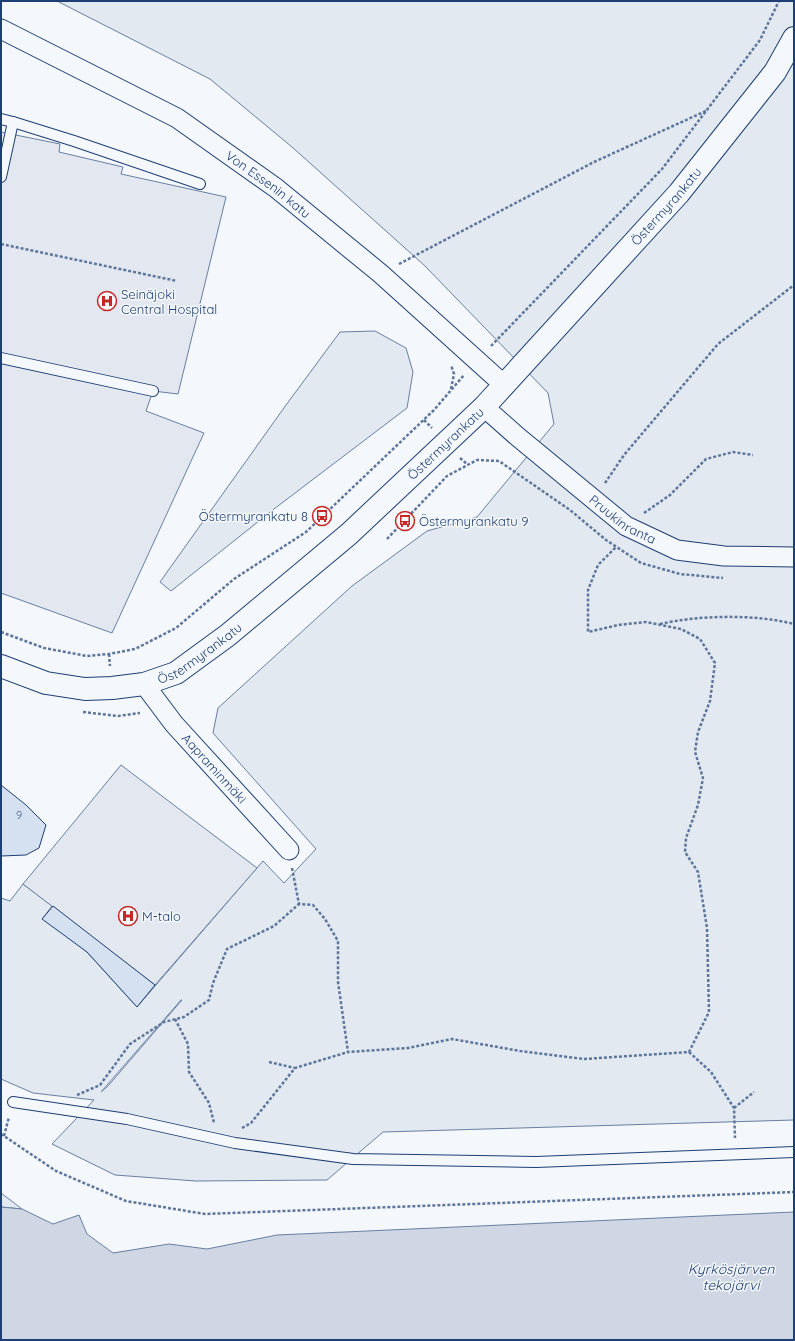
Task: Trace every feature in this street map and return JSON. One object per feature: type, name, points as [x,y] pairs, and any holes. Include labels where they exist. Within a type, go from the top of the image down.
[{"type":"street","name":"Von Essenin katu","points":[[1,29],[177,118],[276,188],[381,274],[504,385]]},
{"type":"street","name":"Östermyrankatu","points":[[1,666],[46,683],[85,689],[112,688],[144,684],[176,673],[228,635],[349,534],[484,406],[504,385],[679,193],[775,72],[794,38]]},
{"type":"street","name":"Pruukinranta","points":[[484,406],[518,437],[626,526],[677,550],[724,556],[794,557]]},
{"type":"street","name":"Aapraminmäki","points":[[144,684],[174,724],[289,850]]},
{"type":"lane","points":[[1,120],[13,122],[200,184]]},
{"type":"lane","points":[[1,177],[13,122]]},
{"type":"lane","points":[[1,358],[153,391]]},
{"type":"lane","points":[[13,1102],[127,1119],[218,1139],[353,1159],[536,1162],[794,1152]]},
{"type":"path","points":[[1,632],[44,648],[87,656],[109,654],[134,649],[176,628],[234,579],[306,532],[434,410],[477,360],[662,168],[709,109],[760,40],[779,1]]},
{"type":"path","points":[[381,274],[594,162],[709,109]]},
{"type":"path","points":[[1,244],[177,281]]},
{"type":"path","points":[[593,499],[624,455],[718,344],[794,285]]},
{"type":"path","points":[[450,362],[454,374],[451,390]]},
{"type":"path","points":[[626,526],[670,495],[706,459],[733,452],[753,455]]},
{"type":"path","points":[[387,539],[447,476],[477,460],[498,461],[570,510],[616,547],[641,563],[680,574],[726,578]]},
{"type":"path","points":[[616,547],[598,565],[588,590],[588,632],[646,622],[681,629],[700,639],[715,663],[710,701],[698,732],[694,752],[703,778],[698,805],[686,838],[685,852],[698,872],[707,928],[709,1012],[689,1052]]},
{"type":"path","points":[[657,624],[684,618],[774,619],[794,624]]},
{"type":"path","points":[[289,850],[299,904]]},
{"type":"path","points":[[53,1109],[81,1093],[100,1085],[130,1044],[164,1022],[184,1017],[209,1000],[213,984],[227,949],[274,926],[299,904],[313,905],[325,919],[338,941],[338,982],[348,1052]]},
{"type":"path","points":[[175,1019],[188,1044],[189,1072],[209,1103],[218,1139],[251,1123],[295,1068]]},
{"type":"path","points":[[269,1062],[295,1068],[348,1052],[408,1048],[452,1039],[520,1051],[584,1059],[689,1052],[711,1072],[734,1108],[736,1155]]},
{"type":"path","points":[[734,1108],[754,1092]]},
{"type":"path","points":[[4,1136],[13,1102]]},
{"type":"path","points":[[1,1134],[56,1171],[126,1201],[205,1214],[794,1192]]},
{"type":"shaded area","points":[[57,1],[794,1],[794,1120],[383,1132],[327,1180],[196,1181],[115,1175],[52,1144],[94,1100],[33,1093],[1,1079],[1,898],[10,901],[23,884],[52,906],[43,918],[87,952],[137,1007],[263,861],[284,883],[316,849],[213,733],[218,708],[352,586],[427,531],[477,517],[554,424],[548,393],[424,265],[292,147],[210,79]],"holes":[[[182,1000],[108,1086],[101,1092]]]},
{"type":"shaded area","name":"Seinäjoki Central Hospital","points":[[1,132],[60,144],[59,152],[123,167],[121,174],[226,197],[178,394],[153,391],[146,411],[204,433],[112,633],[1,593]]},
{"type":"shaded area","points":[[375,331],[406,348],[413,372],[407,408],[274,509],[171,591],[160,582],[340,332]]},
{"type":"shaded area","points":[[121,765],[257,868],[155,985],[23,884]]},
{"type":"shaded area","points":[[1,1193],[22,1209],[1,1207]]},
{"type":"water","name":"Kyrkösjärven tekojärvi","points":[[1,1207],[22,1209],[53,1224],[79,1215],[87,1234],[113,1253],[169,1244],[207,1249],[277,1235],[794,1212],[794,1340],[1,1340]]},
{"type":"building","points":[[1,785],[26,805],[46,825],[39,848],[26,855],[1,856]]},
{"type":"building","points":[[53,906],[155,985],[137,1007],[87,952],[42,919]]},
{"type":"place","name":"Seinäjoki Central Hospital","points":[[107,301]]},
{"type":"place","name":"Östermyrankatu 8","points":[[322,516]]},
{"type":"place","name":"Östermyrankatu 9","points":[[405,521]]},
{"type":"place","name":"M-talo","points":[[128,916]]}]
